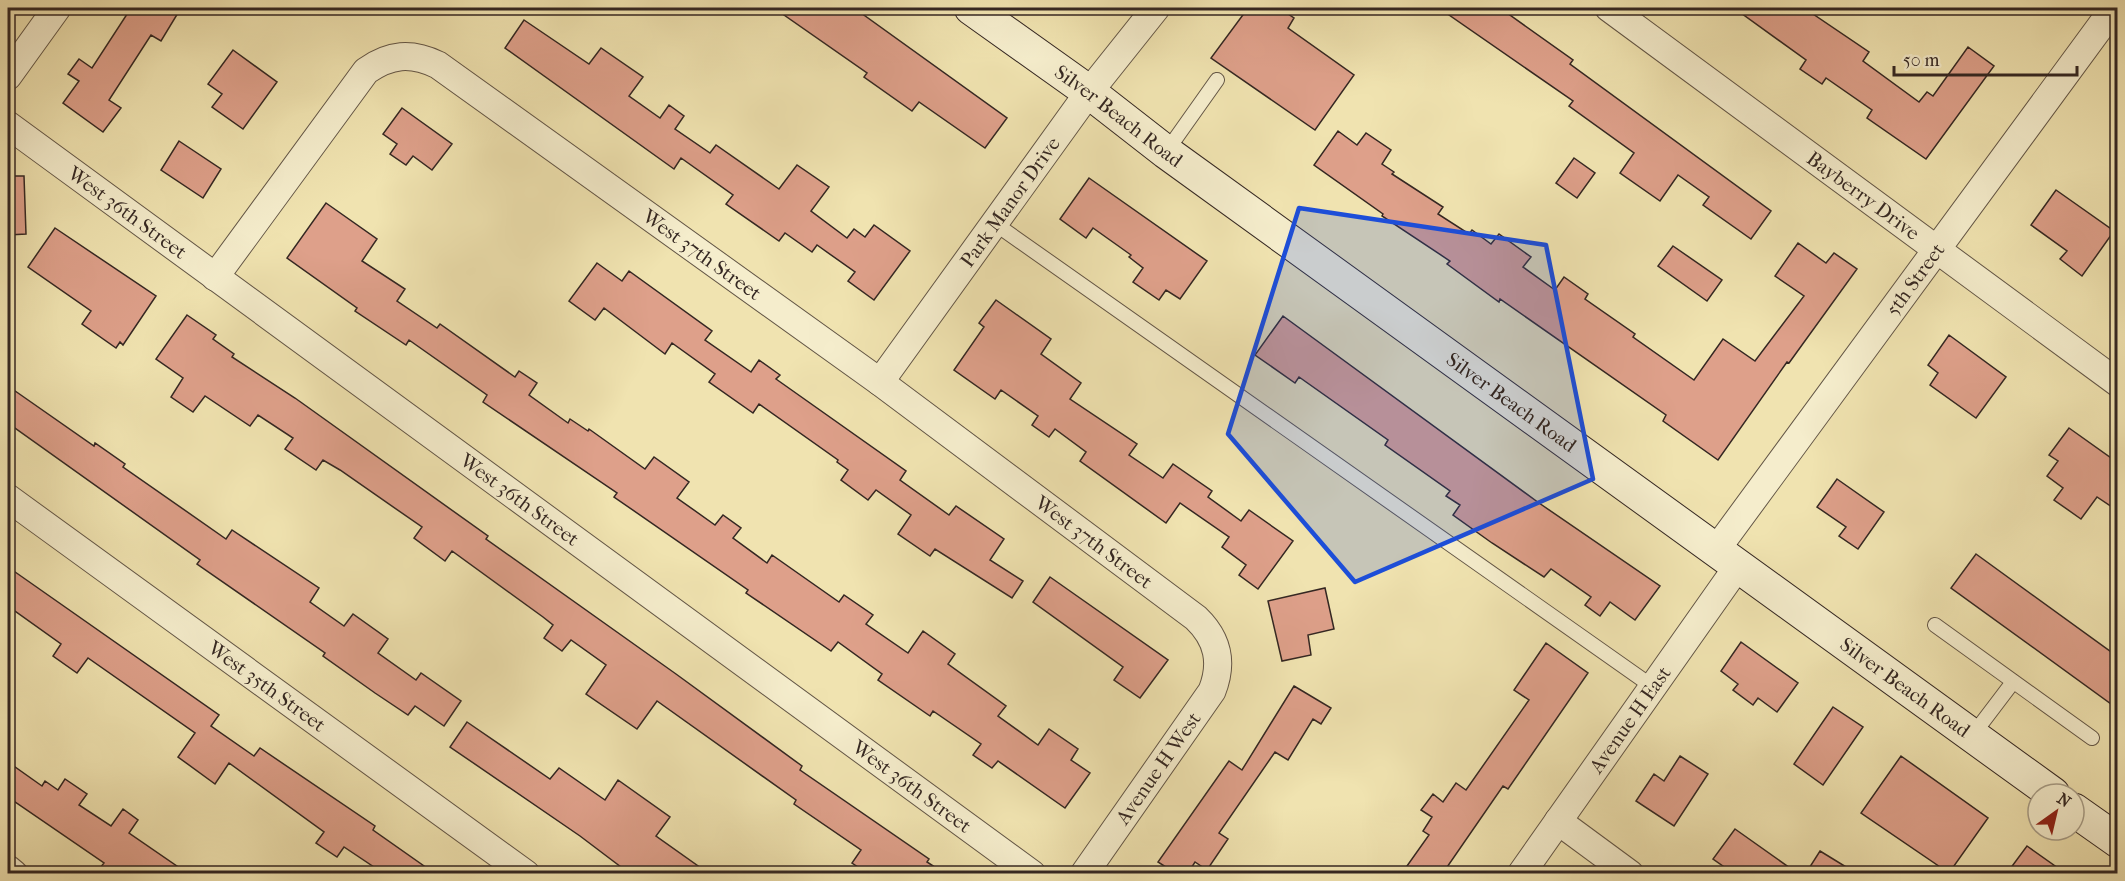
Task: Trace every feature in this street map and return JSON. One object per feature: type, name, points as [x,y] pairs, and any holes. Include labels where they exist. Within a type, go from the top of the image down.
[{"type":"street","points":[[8,76],[57,8]]},
{"type":"street","name":"Silver Beach Road","points":[[971,8],[1089,92],[1166,152],[2036,782]]},
{"type":"street","name":"Bayberry Drive","points":[[1610,8],[2118,383]]},
{"type":"street","name":"5th Street","points":[[1727,558],[1936,250],[2114,8]]},
{"type":"street","name":"Park Manor Drive","points":[[880,382],[1089,92],[1150,16]]},
{"type":"street","name":"West 37th Street","points":[[216,277],[366,71],[381,60],[398,55],[422,58],[438,65],[880,382],[1196,618],[1209,630],[1219,657]]},
{"type":"street","name":"West 36th Street","points":[[8,125],[1032,873]]},
{"type":"street","name":"West 35th Street","points":[[8,498],[526,873]]},
{"type":"street","name":"Avenue H East","points":[[1521,873],[1653,687],[1727,558]]},
{"type":"street","name":"Avenue H West","points":[[1084,873],[1212,691],[1218,674],[1219,657]]},
{"type":"street","points":[[2086,818],[2118,841]]},
{"type":"street","points":[[1558,821],[1630,873]]},
{"type":"street","points":[[8,868],[14,873]]},
{"type":"lane","points":[[1166,152],[1217,80]]},
{"type":"lane","points":[[994,223],[1653,687]]},
{"type":"lane","points":[[1935,625],[2092,738]]},
{"type":"lane","points":[[1972,736],[2013,682]]},
{"type":"highlighted area","points":[[1299,208],[1546,245],[1593,479],[1355,582],[1228,434]]},
{"type":"building","points":[[131,8],[181,8],[161,41],[151,35],[109,100],[121,108],[103,132],[63,103],[79,81],[68,74],[79,59],[92,68]]},
{"type":"building","points":[[774,8],[854,8],[1007,118],[985,148],[919,102],[912,111],[864,77],[867,73]]},
{"type":"building","points":[[1248,8],[1279,8],[1294,18],[1288,28],[1354,75],[1315,130],[1211,58]]},
{"type":"building","points":[[1439,8],[1500,8],[1573,60],[1570,64],[1771,211],[1751,239],[1703,205],[1709,197],[1678,175],[1660,201],[1620,173],[1634,153],[1569,106],[1573,101]]},
{"type":"building","points":[[1734,8],[1804,8],[1869,52],[1863,61],[1919,102],[1927,92],[1933,96],[1968,47],[1994,66],[1926,159],[1867,118],[1872,110],[1826,78],[1822,84],[1800,69],[1806,60]]},
{"type":"building","points":[[524,20],[589,64],[601,48],[643,77],[629,96],[660,118],[669,105],[684,116],[675,129],[710,153],[716,145],[779,189],[797,165],[829,187],[811,211],[847,238],[854,229],[865,237],[874,225],[910,251],[874,300],[848,281],[855,272],[817,245],[812,252],[785,233],[779,241],[726,204],[733,195],[681,158],[674,169],[505,48]]},
{"type":"building","points":[[233,50],[277,82],[243,129],[212,107],[222,94],[208,84]]},
{"type":"building","points":[[402,108],[452,144],[432,170],[413,156],[406,165],[390,154],[397,144],[383,134]]},
{"type":"building","points":[[1338,131],[1357,145],[1366,133],[1391,150],[1382,164],[1394,172],[1392,174],[1443,207],[1438,214],[1469,234],[1472,230],[1491,244],[1499,234],[1531,257],[1523,267],[1555,290],[1564,277],[1588,294],[1585,299],[1635,334],[1633,337],[1694,380],[1723,339],[1755,361],[1804,296],[1775,276],[1798,243],[1826,263],[1834,253],[1857,269],[1789,363],[1787,362],[1718,460],[1663,421],[1666,415],[1500,299],[1499,302],[1447,264],[1450,261],[1382,216],[1383,214],[1314,165]]},
{"type":"building","points":[[179,141],[221,169],[203,198],[161,170]]},
{"type":"building","points":[[1574,158],[1595,173],[1577,198],[1556,183]]},
{"type":"building","points":[[8,176],[24,176],[26,234],[8,235]]},
{"type":"building","points":[[1089,178],[1207,261],[1180,299],[1166,290],[1159,300],[1133,282],[1143,268],[1129,257],[1131,255],[1093,228],[1086,238],[1060,219]]},
{"type":"building","points":[[2056,190],[2114,231],[2082,276],[2060,259],[2067,251],[2031,225]]},
{"type":"building","points":[[326,203],[377,239],[362,261],[405,289],[397,301],[437,328],[440,324],[515,377],[519,371],[537,383],[529,395],[568,423],[570,419],[588,431],[589,429],[645,469],[654,457],[689,482],[677,498],[715,525],[723,515],[741,528],[733,538],[767,563],[772,555],[839,602],[844,595],[873,615],[866,624],[908,653],[923,631],[955,654],[948,664],[1006,706],[998,716],[1038,745],[1049,729],[1078,749],[1071,760],[1090,773],[1065,808],[998,761],[992,768],[973,755],[981,744],[933,711],[930,716],[878,680],[882,674],[838,642],[831,651],[746,593],[748,590],[614,497],[617,493],[483,402],[487,395],[409,340],[406,345],[355,311],[357,308],[287,258]]},
{"type":"building","points":[[55,228],[156,296],[123,345],[120,342],[116,348],[82,324],[91,311],[28,267]]},
{"type":"building","points":[[1673,246],[1722,280],[1707,301],[1658,266]]},
{"type":"building","points":[[597,263],[622,281],[629,271],[712,331],[705,340],[751,372],[759,360],[780,375],[776,379],[906,471],[900,480],[949,515],[956,506],[1004,539],[990,560],[1023,581],[1012,598],[935,549],[930,556],[898,534],[911,515],[876,490],[868,500],[841,480],[848,470],[837,462],[838,460],[759,404],[753,413],[709,382],[715,374],[672,343],[665,354],[604,308],[595,320],[569,301]]},
{"type":"building","points":[[996,300],[1051,339],[1041,354],[1081,383],[1070,399],[1137,444],[1129,455],[1163,478],[1173,464],[1212,491],[1208,497],[1241,521],[1249,510],[1293,541],[1258,589],[1239,575],[1246,565],[1222,547],[1229,537],[1180,503],[1166,523],[1080,461],[1086,452],[1055,429],[1049,437],[1032,425],[1038,416],[1001,390],[995,399],[954,370],[984,327],[979,323]]},
{"type":"building","points":[[187,315],[216,335],[213,339],[234,354],[232,357],[295,398],[488,536],[486,539],[676,674],[802,766],[800,770],[929,859],[927,862],[944,873],[867,873],[852,863],[861,850],[794,804],[796,800],[657,701],[637,729],[586,694],[606,665],[571,640],[562,651],[544,638],[553,625],[452,551],[445,561],[414,538],[422,527],[340,470],[323,460],[316,470],[285,449],[293,438],[258,415],[250,426],[205,396],[193,412],[171,397],[183,378],[156,359]]},
{"type":"building","points":[[1283,316],[1539,503],[1660,586],[1635,620],[1610,602],[1600,616],[1585,605],[1591,597],[1551,569],[1544,577],[1492,543],[1453,515],[1460,505],[1446,496],[1450,491],[1385,445],[1388,440],[1299,377],[1295,383],[1255,355]]},
{"type":"building","points":[[1949,335],[2006,377],[1976,418],[1930,385],[1938,373],[1928,365]]},
{"type":"building","points":[[8,386],[94,446],[95,443],[125,464],[123,467],[226,539],[232,530],[319,588],[310,602],[344,626],[353,614],[388,639],[378,653],[416,680],[421,673],[461,701],[444,726],[415,706],[408,715],[375,693],[323,656],[325,653],[197,564],[200,560],[8,423]]},
{"type":"building","points":[[2069,428],[2118,463],[2118,511],[2097,497],[2081,519],[2054,500],[2063,488],[2047,476],[2058,461],[2049,455]]},
{"type":"building","points":[[1837,479],[1884,512],[1858,549],[1839,536],[1846,527],[1817,507]]},
{"type":"building","points":[[1976,554],[2118,657],[2118,709],[1951,588]]},
{"type":"building","points":[[8,567],[219,715],[211,726],[254,756],[260,748],[375,826],[373,830],[434,873],[383,873],[344,847],[337,857],[316,843],[324,832],[229,763],[215,784],[178,757],[195,733],[88,658],[77,673],[53,656],[61,644],[8,606]]},
{"type":"building","points":[[1050,577],[1168,660],[1140,698],[1114,680],[1123,667],[1033,602]]},
{"type":"building","points":[[1325,588],[1334,629],[1308,635],[1311,655],[1282,661],[1268,601]]},
{"type":"building","points":[[1741,642],[1798,683],[1777,712],[1758,698],[1753,705],[1733,690],[1738,684],[1721,671]]},
{"type":"building","points":[[1546,643],[1588,673],[1508,789],[1503,786],[1443,873],[1402,873],[1429,835],[1423,831],[1432,817],[1421,810],[1433,794],[1443,802],[1456,783],[1466,790],[1529,700],[1514,690]]},
{"type":"building","points":[[1294,686],[1331,708],[1321,724],[1313,719],[1288,760],[1275,752],[1219,833],[1228,839],[1207,870],[1195,862],[1188,873],[1175,873],[1158,862],[1229,761],[1242,770]]},
{"type":"building","points":[[1833,707],[1863,727],[1823,785],[1794,764]]},
{"type":"building","points":[[467,722],[550,779],[559,768],[605,800],[618,780],[670,817],[656,836],[708,873],[629,873],[580,836],[450,747]]},
{"type":"building","points":[[1680,756],[1708,774],[1674,826],[1636,801],[1654,774],[1664,781]]},
{"type":"building","points":[[1901,756],[1988,818],[1949,873],[1861,813]]},
{"type":"building","points":[[8,762],[42,786],[45,781],[58,790],[65,779],[87,794],[79,805],[111,826],[123,809],[138,820],[129,833],[187,873],[96,873],[104,863],[8,797]]},
{"type":"building","points":[[1735,829],[1797,873],[1733,873],[1713,859]]},
{"type":"building","points":[[2027,846],[2065,873],[2007,873]]},
{"type":"building","points":[[1820,851],[1856,873],[1806,873]]}]
